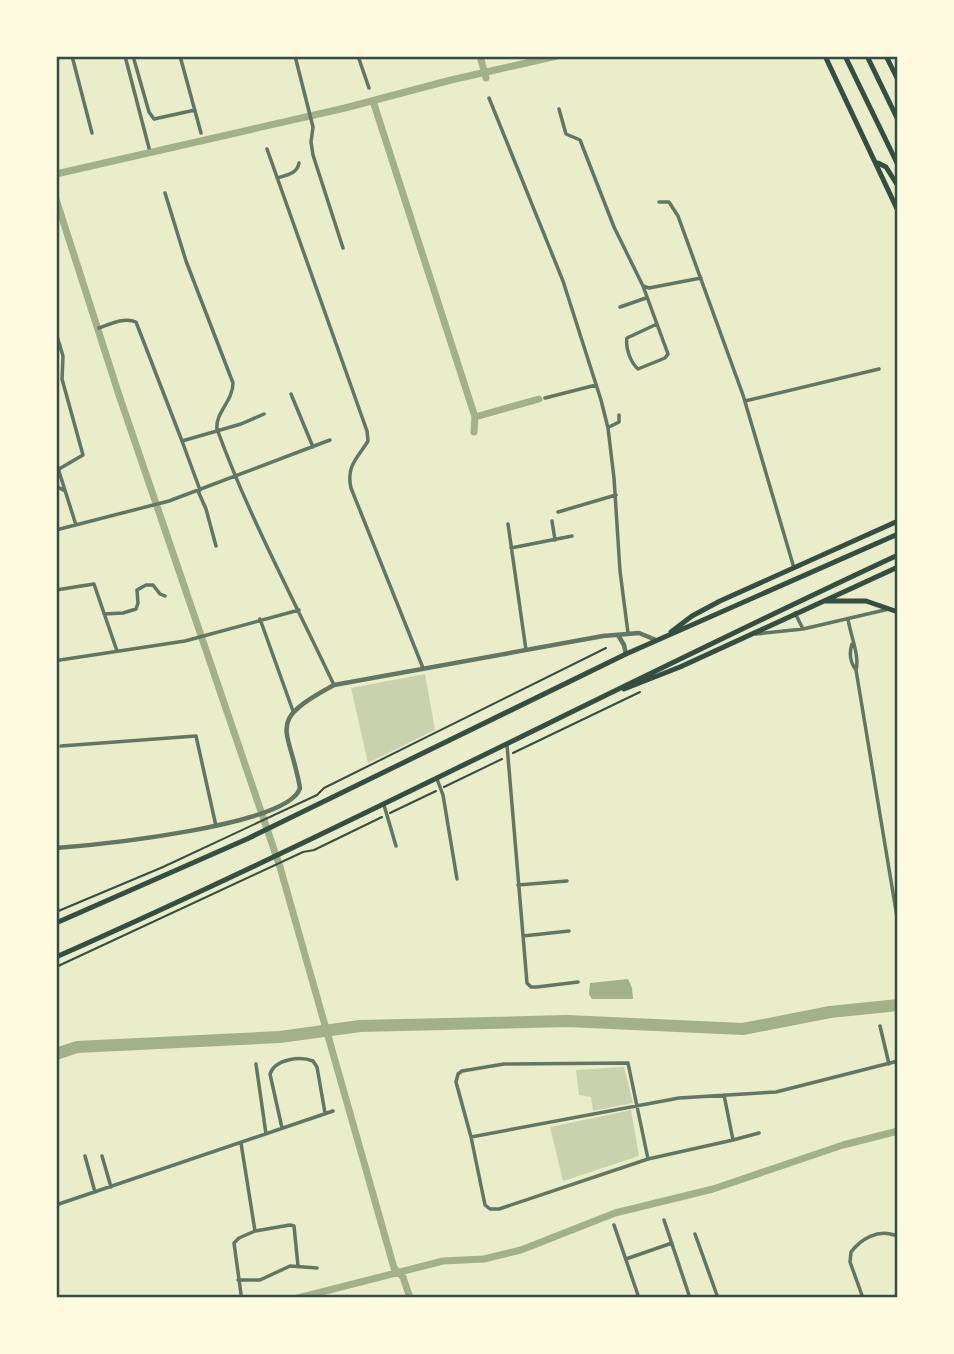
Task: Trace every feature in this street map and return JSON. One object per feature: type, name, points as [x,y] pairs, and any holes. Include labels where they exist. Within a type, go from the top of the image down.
[{"type":"main road","points":[[825,56],[898,211]]},
{"type":"main road","points":[[845,56],[898,165]]},
{"type":"main road","points":[[867,56],[898,120]]},
{"type":"main road","points":[[886,56],[898,80]]},
{"type":"main road","points":[[876,163],[886,167],[898,186]]},
{"type":"main road","points":[[669,635],[683,622],[705,609],[898,522]]},
{"type":"main road","points":[[56,923],[247,839],[422,751],[625,654],[898,534]]},
{"type":"main road","points":[[56,957],[384,805],[601,697],[898,555]]},
{"type":"main road","points":[[601,697],[659,677],[898,567]]},
{"type":"main road","points":[[811,606],[825,601],[852,600],[866,601],[898,612]]},
{"type":"street","points":[[72,56],[92,133]]},
{"type":"street","points":[[125,56],[149,148]]},
{"type":"street","points":[[133,56],[149,112],[154,119],[195,110]]},
{"type":"street","points":[[180,56],[201,133]]},
{"type":"street","points":[[295,56],[312,120],[313,155],[343,248]]},
{"type":"street","points":[[358,56],[369,88]]},
{"type":"street","points":[[489,99],[563,281],[608,428],[628,633]]},
{"type":"street","points":[[559,109],[566,134],[580,140],[614,227],[643,286],[646,298],[657,324],[668,356],[638,369],[634,365],[626,341],[630,336],[657,324]]},
{"type":"street","points":[[267,149],[367,431],[368,441],[352,464],[348,475],[351,488],[423,668]]},
{"type":"street","points":[[277,178],[292,173],[299,163]]},
{"type":"street","points":[[164,193],[186,261],[233,383],[232,394],[216,423],[217,429],[235,477],[334,685]]},
{"type":"street","points":[[659,202],[668,202],[676,212],[701,278],[745,401],[794,568]]},
{"type":"street","points":[[643,286],[649,288],[701,278]]},
{"type":"street","points":[[620,307],[646,298]]},
{"type":"street","points":[[99,328],[122,320],[136,322],[182,441],[216,546]]},
{"type":"street","points":[[56,333],[63,356],[62,379],[83,455],[59,468]]},
{"type":"street","points":[[745,401],[878,369]]},
{"type":"street","points":[[545,398],[596,385]]},
{"type":"street","points":[[291,394],[313,446]]},
{"type":"street","points":[[182,441],[241,424],[264,414]]},
{"type":"street","points":[[608,428],[619,422],[619,415]]},
{"type":"street","points":[[56,530],[146,508],[199,491],[330,440]]},
{"type":"street","points":[[56,462],[76,525]]},
{"type":"street","points":[[56,486],[65,491]]},
{"type":"street","points":[[558,512],[616,495]]},
{"type":"street","points":[[552,521],[555,540]]},
{"type":"street","points":[[508,524],[526,651]]},
{"type":"street","points":[[511,548],[572,536]]},
{"type":"street","points":[[56,590],[94,584],[117,650]]},
{"type":"street","points":[[104,614],[132,611],[137,606],[136,590],[146,585],[153,585],[165,596]]},
{"type":"street","points":[[752,634],[803,629],[891,609]]},
{"type":"street","points":[[60,660],[197,638],[299,610]]},
{"type":"street","points":[[795,613],[803,629]]},
{"type":"street","points":[[260,619],[293,711]]},
{"type":"street","points":[[848,619],[852,644],[851,663],[856,670],[898,923]]},
{"type":"street","points":[[56,848],[111,843],[216,826],[289,803],[298,796],[300,788],[285,729],[293,711],[334,685],[628,633],[639,633],[656,640]]},
{"type":"street","points":[[617,635],[624,645],[625,654]]},
{"type":"street","points":[[61,746],[196,736],[216,826]]},
{"type":"street","points":[[507,745],[527,983],[531,987],[578,982]]},
{"type":"street","points":[[437,779],[457,879]]},
{"type":"street","points":[[384,805],[396,846]]},
{"type":"street","points":[[518,885],[567,881]]},
{"type":"street","points":[[523,936],[569,931]]},
{"type":"street","points":[[880,1026],[889,1064]]},
{"type":"street","points":[[282,1128],[270,1074],[272,1068],[279,1063],[301,1059],[313,1061],[317,1067],[325,1113]]},
{"type":"street","points":[[471,1137],[679,1098],[776,1092],[898,1061]]},
{"type":"street","points":[[648,1159],[628,1063],[504,1064],[458,1074],[456,1082],[485,1205],[493,1210],[648,1159],[759,1133]]},
{"type":"street","points":[[256,1065],[266,1134]]},
{"type":"street","points":[[724,1096],[733,1140]]},
{"type":"street","points":[[56,1205],[333,1111]]},
{"type":"street","points":[[241,1143],[255,1231]]},
{"type":"street","points":[[85,1156],[95,1192]]},
{"type":"street","points":[[102,1156],[111,1187]]},
{"type":"street","points":[[664,1220],[690,1298]]},
{"type":"street","points":[[614,1225],[639,1298]]},
{"type":"street","points":[[241,1294],[234,1243],[239,1238],[255,1231],[294,1226],[298,1266]]},
{"type":"street","points":[[863,1298],[850,1262],[850,1252],[863,1239],[882,1233],[894,1235]]},
{"type":"street","points":[[695,1234],[718,1298]]},
{"type":"street","points":[[626,1259],[672,1243]]},
{"type":"street","points":[[239,1280],[260,1280],[282,1269],[298,1266],[317,1268]]},
{"type":"path","points":[[56,912],[288,809],[317,795],[324,788],[606,648]]},
{"type":"path","points":[[56,967],[303,852],[314,850],[640,692]]},
{"type":"shaded area","points":[[425,674],[435,730],[368,763],[351,688]]},
{"type":"shaded area","points":[[628,979],[633,999],[592,999],[589,994],[590,983]]},
{"type":"shaded area","points":[[624,1067],[633,1103],[593,1111],[591,1097],[579,1095],[576,1070]]},
{"type":"shaded area","points":[[631,1110],[639,1156],[563,1181],[550,1127]]},
{"type":"waterway","points":[[480,56],[486,78]]},
{"type":"waterway","points":[[56,174],[557,56]]},
{"type":"waterway","points":[[373,101],[475,417],[474,432]]},
{"type":"waterway","points":[[56,199],[119,395],[280,867],[394,1268],[403,1277],[410,1298]]},
{"type":"waterway","points":[[475,417],[539,399]]},
{"type":"waterway","points":[[56,1054],[77,1047],[280,1037],[360,1026],[567,1021],[743,1029],[830,1012],[898,1005]]},
{"type":"waterway","points":[[298,1298],[443,1261],[484,1259],[521,1250],[615,1213],[713,1189],[843,1145],[898,1131]]}]
